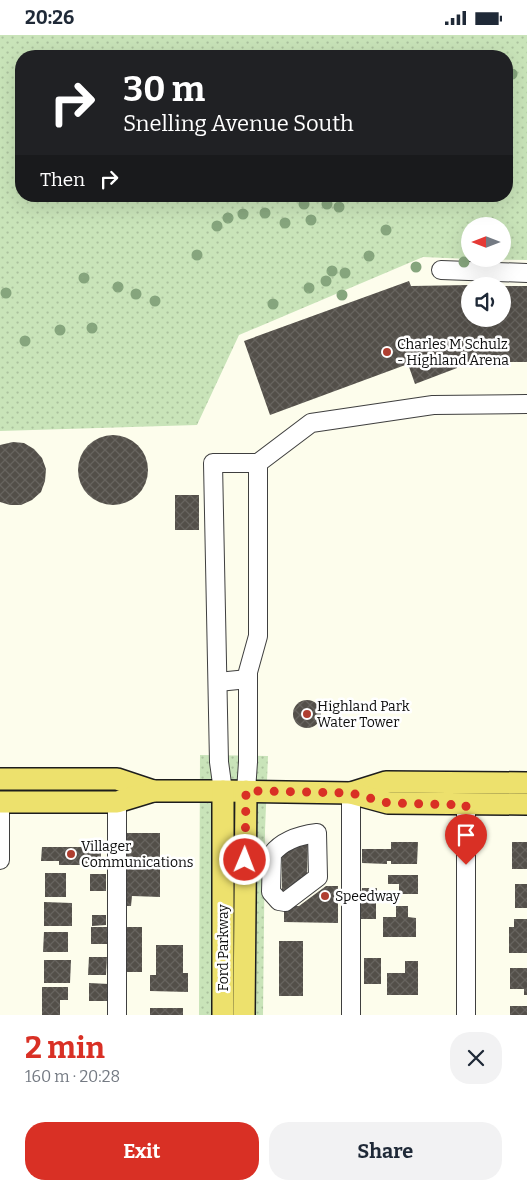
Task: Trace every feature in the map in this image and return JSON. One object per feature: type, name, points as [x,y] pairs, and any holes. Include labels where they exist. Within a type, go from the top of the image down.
[{"type":"main road","points":[[0,779],[117,779],[153,791]]},
{"type":"main road","points":[[351,793],[386,782],[527,783]]},
{"type":"main road","points":[[0,802],[118,802],[153,791],[246,791],[351,793],[388,803],[527,804]]},
{"type":"main road","name":"Ford Parkway","points":[[223,791],[223,1015]]},
{"type":"main road","name":"Ford Parkway","points":[[244,1015],[246,791]]},
{"type":"street","points":[[441,270],[527,273]]},
{"type":"street","points":[[223,791],[219,762],[213,463],[258,463],[311,423],[433,405],[527,404]]},
{"type":"street","points":[[246,791],[248,671],[258,636],[258,463]]},
{"type":"street","points":[[218,682],[248,679]]},
{"type":"street","points":[[351,793],[351,1015]]},
{"type":"street","points":[[0,802],[0,860]]},
{"type":"street","points":[[117,1015],[118,802]]},
{"type":"street","points":[[466,805],[466,1015]]},
{"type":"street","points":[[223,895],[244,893]]},
{"type":"green space","points":[[0,35],[527,35],[527,260],[511,260],[511,217],[461,217],[461,259],[423,257],[239,335],[197,425],[0,431]]},
{"type":"green space","points":[[200,755],[268,756],[265,831],[263,1015],[199,1015]]},
{"type":"building","name":"Charles M Schulz - Highland Arena","points":[[409,281],[411,286],[461,285],[461,327],[511,327],[511,286],[527,286],[527,362],[457,362],[457,368],[415,384],[408,364],[270,415],[244,341]]},
{"type":"building","points":[[113,435],[126,438],[138,445],[145,457],[148,470],[145,483],[138,495],[126,502],[113,505],[100,502],[88,495],[81,483],[78,470],[81,457],[88,445],[100,438]]},
{"type":"building","points":[[13,442],[24,443],[34,449],[42,458],[46,469],[45,481],[41,492],[32,500],[21,505],[10,505],[0,502],[0,445]]},
{"type":"building","points":[[175,495],[199,495],[199,530],[175,530]]},
{"type":"building","name":"Highland Park Water Tower","points":[[307,700],[317,704],[321,714],[317,724],[307,728],[297,724],[293,714],[297,704]]},
{"type":"building","points":[[124,833],[160,833],[160,897],[132,896],[131,906],[124,906]]},
{"type":"building","points":[[308,836],[307,875],[282,892],[282,853]]},
{"type":"building","points":[[391,842],[418,842],[417,864],[391,864],[391,861],[387,861],[387,864],[362,863],[362,849],[391,849]]},
{"type":"building","points":[[512,842],[527,842],[527,869],[512,869]]},
{"type":"building","name":"Villager Communications","points":[[42,847],[101,847],[101,865],[59,865],[59,861],[41,861]]},
{"type":"building","points":[[45,873],[66,873],[66,897],[45,897]]},
{"type":"building","points":[[90,874],[106,874],[106,891],[90,891]]},
{"type":"building","points":[[388,875],[418,875],[418,894],[399,894],[399,884],[388,884]]},
{"type":"building","points":[[515,884],[527,884],[527,908],[515,908]]},
{"type":"building","name":"Speedway","points":[[326,886],[338,886],[338,923],[284,922],[284,906],[299,906]]},
{"type":"building","points":[[362,888],[377,888],[377,897],[361,897]]},
{"type":"building","points":[[361,900],[376,900],[376,919],[361,919]]},
{"type":"building","points":[[44,902],[72,903],[72,926],[44,926]]},
{"type":"building","points":[[396,906],[408,906],[408,917],[416,918],[416,937],[383,937],[383,917],[396,917]]},
{"type":"building","points":[[92,915],[106,915],[106,925],[92,926]]},
{"type":"building","points":[[514,919],[527,919],[527,953],[509,953],[509,927],[514,927]]},
{"type":"building","points":[[91,927],[107,927],[107,944],[91,944]]},
{"type":"building","points":[[127,927],[142,927],[142,972],[127,972]]},
{"type":"building","points":[[44,932],[68,932],[68,952],[43,952]]},
{"type":"building","points":[[279,941],[303,941],[303,996],[279,996]]},
{"type":"building","points":[[156,945],[183,945],[183,973],[188,973],[188,992],[150,991],[150,975],[156,975]]},
{"type":"building","points":[[89,957],[107,957],[106,975],[88,975]]},
{"type":"building","points":[[364,958],[381,958],[381,984],[364,984]]},
{"type":"building","points":[[44,960],[71,960],[70,983],[44,983]]},
{"type":"building","points":[[405,961],[418,961],[418,995],[387,995],[387,973],[405,973]]},
{"type":"building","points":[[510,968],[527,968],[527,995],[524,995],[524,989],[510,989]]},
{"type":"building","points":[[89,983],[109,984],[109,1001],[89,1001]]},
{"type":"building","points":[[42,987],[68,987],[68,1000],[60,1000],[60,1015],[42,1015]]},
{"type":"building","points":[[510,1006],[527,1006],[527,1015],[510,1015]]},
{"type":"building","points":[[150,1008],[183,1008],[183,1015],[150,1015]]},
{"type":"place","name":"Charles M Schulz - Highland Arena","points":[[387,352]]},
{"type":"place","name":"Highland Park Water Tower","points":[[307,714]]},
{"type":"place","name":"Villager Communications","points":[[71,854]]},
{"type":"place","name":"Speedway","points":[[325,896]]},
{"type":"route","points":[[245,860],[246,791],[351,793],[388,803],[466,805],[466,865]]}]
